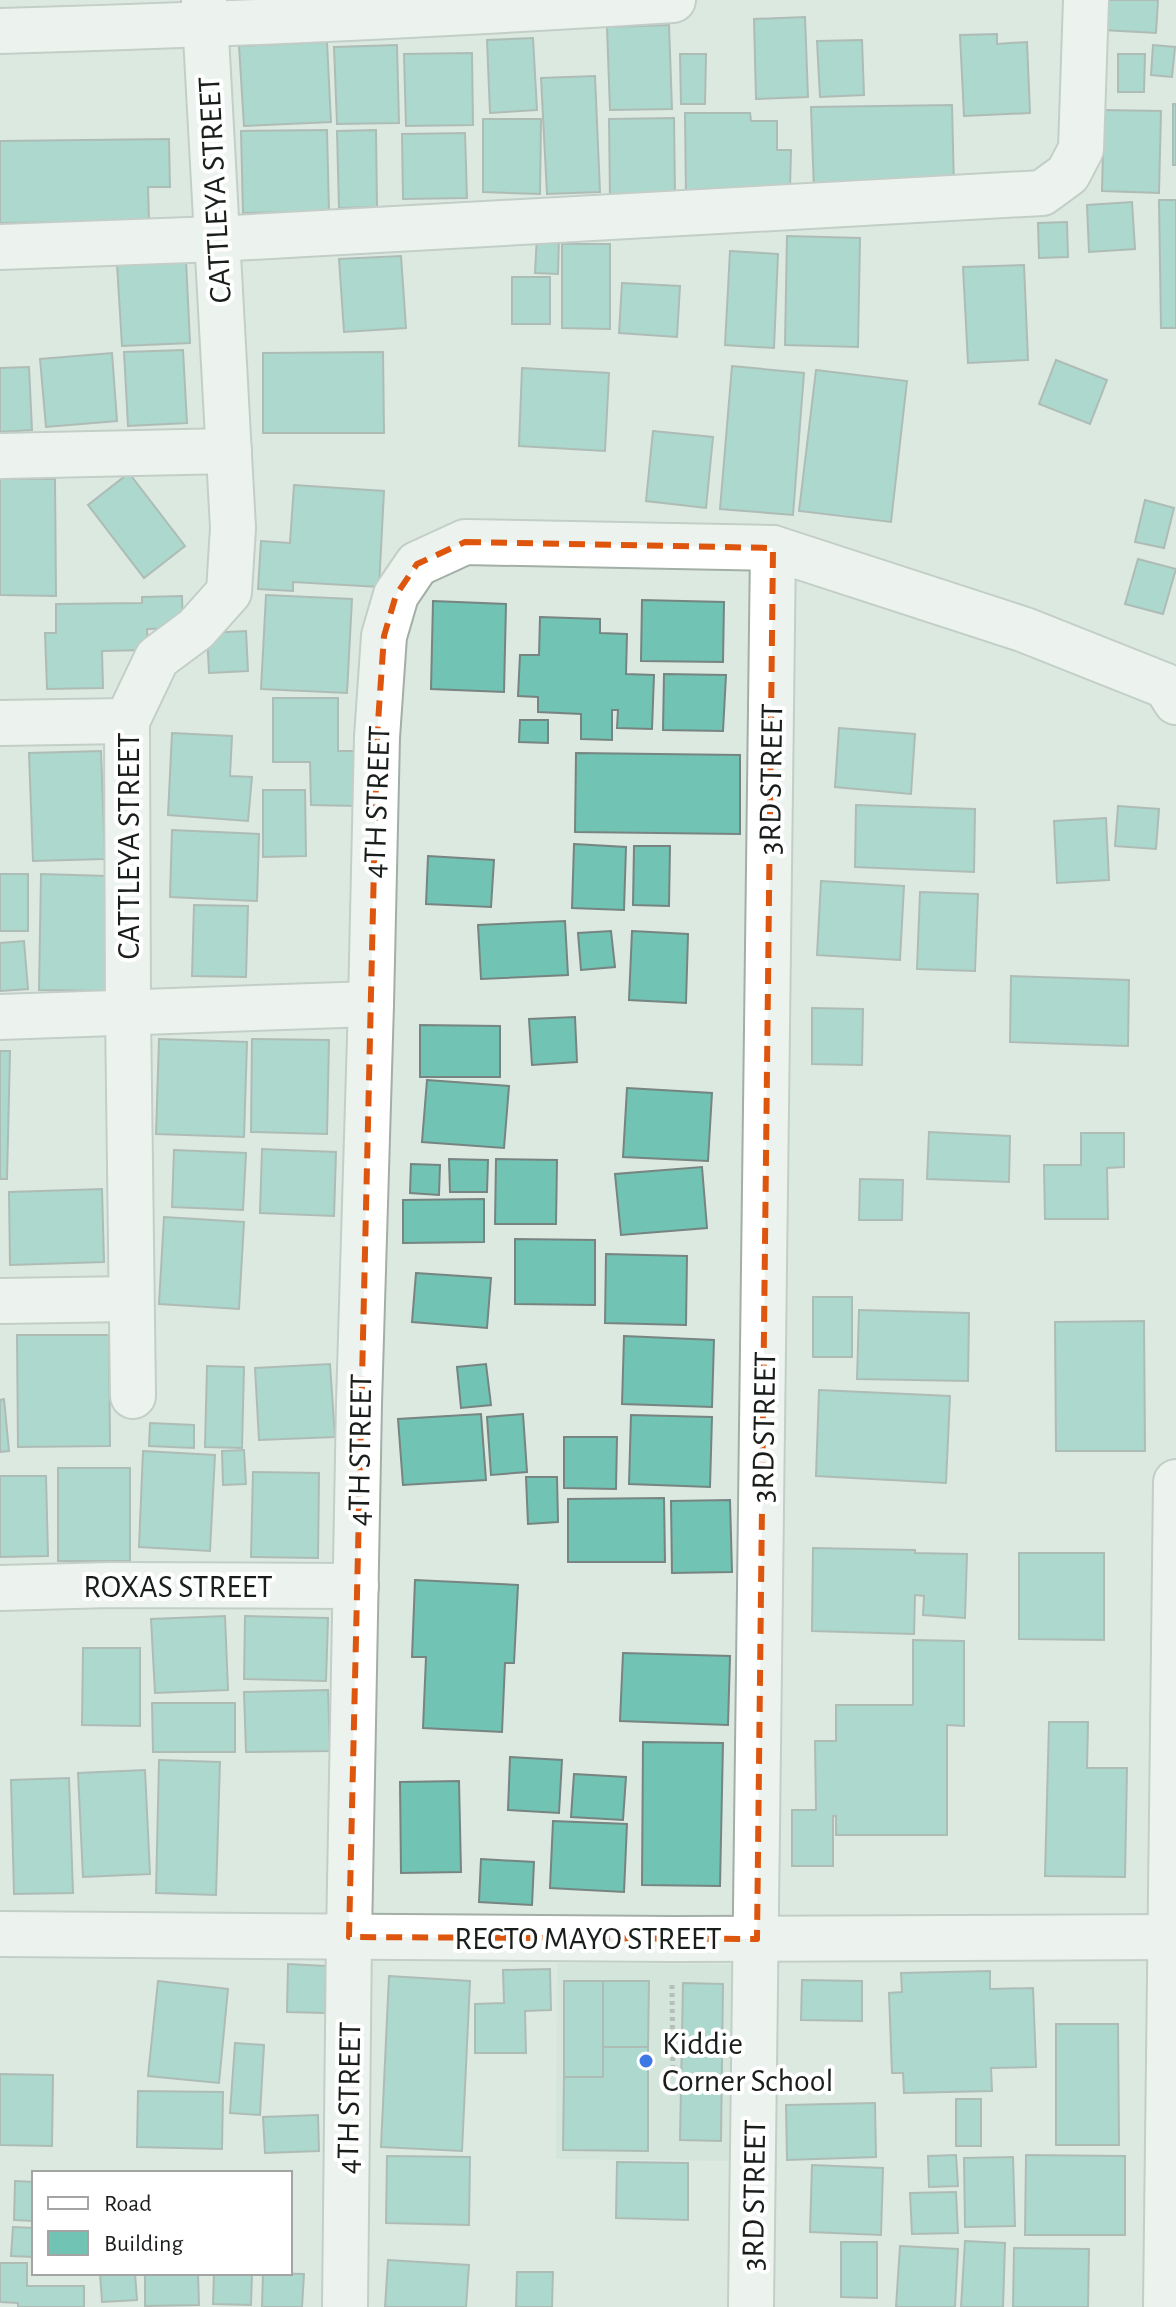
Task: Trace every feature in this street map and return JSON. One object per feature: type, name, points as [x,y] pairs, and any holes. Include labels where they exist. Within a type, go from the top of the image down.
[{"type":"street","points":[[0,31],[204,13],[503,11],[673,0]]},
{"type":"street","points":[[0,247],[216,239],[1042,193],[1068,174],[1081,149],[1086,0]]},
{"type":"street","name":"CATTLEYA STREET","points":[[133,1396],[127,721],[157,658],[196,629],[229,592],[233,528],[204,13]]},
{"type":"street","points":[[0,456],[229,451]]},
{"type":"street","name":"4TH STREET","points":[[345,2307],[359,1403],[377,737],[384,636],[396,595],[417,564],[465,542],[773,548],[1025,630],[1166,686],[1176,702]]},
{"type":"street","name":"3RD STREET","points":[[751,2307],[773,548]]},
{"type":"street","points":[[0,723],[127,721]]},
{"type":"street","points":[[0,1017],[371,1004]]},
{"type":"street","points":[[0,1301],[131,1299]]},
{"type":"street","points":[[1166,2307],[1174,1937],[1176,1482]]},
{"type":"street","name":"ROXAS STREET","points":[[0,1588],[356,1586]]},
{"type":"street","name":"RECTO MAYO STREET","points":[[0,1934],[672,1939],[1174,1937]]},
{"type":"path","points":[[672,1939],[673,2080]]},
{"type":"highlighted area","points":[[465,542],[773,548],[757,1939],[349,1937],[377,737],[384,636],[396,595],[417,564]]},
{"type":"shaded area","name":"Kiddie Corner School","points":[[557,1963],[735,1964],[734,2161],[556,2159]]},
{"type":"building","points":[[1105,0],[1158,0],[1156,33],[1103,30]]},
{"type":"building","points":[[805,17],[808,97],[756,99],[754,19]]},
{"type":"building","points":[[669,25],[672,109],[610,110],[607,27]]},
{"type":"building","points":[[997,34],[997,44],[1027,42],[1030,113],[964,116],[960,35]]},
{"type":"building","points":[[533,38],[537,110],[490,113],[487,40]]},
{"type":"building","points":[[862,40],[864,95],[820,97],[817,41]]},
{"type":"building","points":[[327,42],[331,122],[244,126],[239,46]]},
{"type":"building","points":[[397,45],[399,123],[337,124],[334,47]]},
{"type":"building","points":[[1153,45],[1175,47],[1172,77],[1151,75]]},
{"type":"building","points":[[472,53],[473,125],[406,126],[404,54]]},
{"type":"building","points":[[680,54],[706,54],[705,104],[681,104]]},
{"type":"building","points":[[1118,54],[1145,54],[1144,92],[1118,92]]},
{"type":"building","points":[[595,76],[600,192],[547,194],[541,78]]},
{"type":"building","points":[[1173,104],[1176,104],[1176,165],[1173,165]]},
{"type":"building","points":[[952,105],[954,188],[814,191],[811,107]]},
{"type":"building","points":[[1104,110],[1161,111],[1159,193],[1102,191]]},
{"type":"building","points":[[685,113],[750,113],[751,121],[777,121],[777,150],[791,150],[790,189],[686,198]]},
{"type":"building","points":[[674,118],[675,197],[610,198],[609,119]]},
{"type":"building","points":[[483,119],[541,119],[540,194],[483,192]]},
{"type":"building","points":[[327,130],[329,212],[243,213],[241,131]]},
{"type":"building","points":[[376,130],[377,207],[339,208],[337,131]]},
{"type":"building","points":[[465,133],[467,198],[403,199],[402,134]]},
{"type":"building","points":[[169,139],[170,187],[148,187],[149,221],[0,223],[0,141]]},
{"type":"building","points":[[1159,200],[1176,200],[1176,328],[1161,328]]},
{"type":"building","points":[[1132,202],[1135,249],[1089,252],[1087,205]]},
{"type":"building","points":[[1067,222],[1068,257],[1039,258],[1038,223]]},
{"type":"building","points":[[537,235],[559,236],[558,274],[535,273]]},
{"type":"building","points":[[787,236],[860,238],[858,347],[785,345]]},
{"type":"building","points":[[562,244],[610,244],[610,329],[562,328]]},
{"type":"building","points":[[730,251],[778,254],[774,348],[725,345]]},
{"type":"building","points":[[401,256],[406,328],[344,332],[339,259]]},
{"type":"building","points":[[186,260],[190,343],[122,346],[117,264]]},
{"type":"building","points":[[1024,265],[1028,360],[968,363],[963,267]]},
{"type":"building","points":[[512,277],[550,277],[550,324],[512,324]]},
{"type":"building","points":[[622,283],[680,286],[677,337],[619,333]]},
{"type":"building","points":[[183,350],[187,423],[128,426],[124,352]]},
{"type":"building","points":[[383,352],[384,433],[263,433],[263,353]]},
{"type":"building","points":[[112,353],[117,421],[46,427],[40,359]]},
{"type":"building","points":[[1056,360],[1107,380],[1090,424],[1039,404]]},
{"type":"building","points":[[732,366],[804,373],[793,515],[720,509]]},
{"type":"building","points":[[29,367],[32,430],[0,432],[0,368]]},
{"type":"building","points":[[522,368],[609,373],[605,451],[519,446]]},
{"type":"building","points":[[816,370],[907,381],[891,522],[799,511]]},
{"type":"building","points":[[653,431],[713,437],[706,508],[646,501]]},
{"type":"building","points":[[129,473],[185,546],[144,578],[88,505]]},
{"type":"building","points":[[0,479],[55,479],[56,596],[0,595]]},
{"type":"building","points":[[294,485],[384,491],[379,587],[293,582],[293,591],[258,589],[261,541],[290,543]]},
{"type":"building","points":[[1145,500],[1174,508],[1164,548],[1135,542]]},
{"type":"building","points":[[1138,559],[1176,569],[1163,614],[1125,604]]},
{"type":"building","points":[[266,595],[352,599],[347,693],[261,689]]},
{"type":"building","points":[[182,596],[183,628],[147,629],[148,650],[102,651],[103,688],[47,689],[45,633],[56,633],[56,604],[142,603],[142,597]]},
{"type":"building","points":[[642,600],[724,602],[723,662],[641,661]]},
{"type":"building","points":[[433,601],[506,604],[504,692],[431,689]]},
{"type":"building","points":[[540,617],[600,619],[600,633],[627,634],[626,674],[654,675],[652,729],[617,728],[618,710],[612,710],[612,740],[581,739],[581,714],[538,712],[538,697],[518,696],[520,655],[539,655]]},
{"type":"building","points":[[246,631],[248,671],[209,673],[207,633]]},
{"type":"building","points":[[664,674],[726,675],[723,731],[663,730]]},
{"type":"building","points":[[273,698],[338,698],[338,751],[356,751],[356,806],[311,805],[310,762],[273,762]]},
{"type":"building","points":[[520,720],[548,720],[548,743],[519,742]]},
{"type":"building","points":[[839,728],[915,734],[911,794],[835,787]]},
{"type":"building","points":[[172,733],[232,736],[230,776],[252,777],[248,821],[168,815]]},
{"type":"building","points":[[101,751],[105,859],[33,861],[29,753]]},
{"type":"building","points":[[576,753],[740,755],[740,834],[575,832]]},
{"type":"building","points":[[263,790],[305,790],[306,856],[263,857]]},
{"type":"building","points":[[856,805],[975,809],[974,872],[855,867]]},
{"type":"building","points":[[1118,806],[1159,809],[1156,849],[1115,846]]},
{"type":"building","points":[[1106,818],[1109,880],[1057,883],[1054,821]]},
{"type":"building","points":[[172,830],[259,834],[257,901],[170,897]]},
{"type":"building","points":[[574,844],[626,847],[624,910],[572,908]]},
{"type":"building","points":[[634,846],[670,846],[669,906],[633,905]]},
{"type":"building","points":[[428,856],[494,860],[491,907],[426,904]]},
{"type":"building","points":[[0,874],[28,874],[28,931],[0,931]]},
{"type":"building","points":[[41,874],[108,876],[106,991],[39,990]]},
{"type":"building","points":[[821,881],[904,886],[900,960],[817,955]]},
{"type":"building","points":[[920,892],[978,894],[975,971],[917,969]]},
{"type":"building","points":[[194,905],[248,906],[246,977],[192,976]]},
{"type":"building","points":[[565,921],[568,975],[481,979],[478,925]]},
{"type":"building","points":[[611,931],[615,967],[581,970],[578,933]]},
{"type":"building","points":[[632,931],[688,934],[686,1003],[629,1000]]},
{"type":"building","points":[[24,941],[28,989],[0,991],[0,943]]},
{"type":"building","points":[[1011,976],[1129,980],[1128,1046],[1010,1042]]},
{"type":"building","points":[[812,1008],[863,1009],[862,1065],[812,1064]]},
{"type":"building","points":[[575,1017],[577,1062],[532,1065],[529,1019]]},
{"type":"building","points":[[420,1025],[500,1026],[500,1077],[420,1077]]},
{"type":"building","points":[[159,1039],[247,1042],[244,1137],[156,1134]]},
{"type":"building","points":[[252,1039],[329,1040],[327,1134],[251,1132]]},
{"type":"building","points":[[0,1051],[10,1051],[7,1179],[0,1179]]},
{"type":"building","points":[[427,1080],[509,1086],[504,1148],[422,1142]]},
{"type":"building","points":[[627,1088],[712,1093],[708,1161],[623,1157]]},
{"type":"building","points":[[929,1132],[1010,1136],[1009,1182],[927,1179]]},
{"type":"building","points":[[1081,1133],[1124,1133],[1124,1167],[1107,1168],[1108,1219],[1045,1219],[1044,1165],[1081,1165]]},
{"type":"building","points":[[262,1149],[336,1152],[334,1216],[260,1213]]},
{"type":"building","points":[[174,1150],[246,1153],[243,1210],[172,1207]]},
{"type":"building","points":[[449,1159],[488,1160],[487,1192],[450,1192]]},
{"type":"building","points":[[496,1159],[557,1160],[556,1224],[495,1224]]},
{"type":"building","points":[[411,1164],[440,1165],[439,1195],[410,1193]]},
{"type":"building","points":[[702,1167],[707,1228],[621,1235],[615,1174]]},
{"type":"building","points":[[860,1179],[903,1180],[902,1220],[859,1220]]},
{"type":"building","points":[[102,1189],[104,1262],[10,1265],[9,1192]]},
{"type":"building","points":[[484,1199],[484,1242],[403,1243],[403,1200]]},
{"type":"building","points":[[164,1217],[244,1222],[239,1309],[159,1304]]},
{"type":"building","points":[[515,1239],[595,1240],[595,1305],[515,1304]]},
{"type":"building","points":[[606,1254],[687,1256],[686,1325],[605,1323]]},
{"type":"building","points":[[416,1273],[491,1278],[487,1328],[412,1322]]},
{"type":"building","points":[[813,1297],[852,1297],[852,1357],[813,1357]]},
{"type":"building","points":[[859,1310],[969,1313],[968,1381],[857,1379]]},
{"type":"building","points":[[1144,1321],[1145,1451],[1056,1451],[1055,1322]]},
{"type":"building","points":[[17,1335],[109,1335],[110,1446],[18,1447]]},
{"type":"building","points":[[624,1336],[714,1340],[712,1407],[622,1404]]},
{"type":"building","points":[[330,1364],[335,1437],[259,1440],[255,1368]]},
{"type":"building","points":[[486,1364],[491,1405],[461,1408],[457,1367]]},
{"type":"building","points":[[207,1366],[244,1367],[242,1448],[205,1447]]},
{"type":"building","points":[[819,1390],[950,1396],[946,1483],[816,1476]]},
{"type":"building","points":[[4,1399],[9,1451],[0,1452],[0,1400]]},
{"type":"building","points":[[481,1414],[486,1480],[403,1485],[398,1419]]},
{"type":"building","points":[[523,1414],[527,1472],[491,1475],[487,1417]]},
{"type":"building","points":[[631,1415],[712,1417],[710,1487],[629,1484]]},
{"type":"building","points":[[150,1423],[194,1425],[194,1448],[149,1446]]},
{"type":"building","points":[[564,1437],[617,1437],[616,1489],[564,1488]]},
{"type":"building","points":[[244,1450],[246,1484],[223,1485],[222,1451]]},
{"type":"building","points":[[143,1451],[215,1455],[210,1551],[139,1547]]},
{"type":"building","points":[[58,1468],[130,1468],[130,1561],[58,1561]]},
{"type":"building","points":[[253,1472],[319,1473],[318,1558],[251,1557]]},
{"type":"building","points":[[0,1476],[46,1476],[48,1556],[0,1557]]},
{"type":"building","points":[[526,1477],[557,1477],[558,1522],[528,1524]]},
{"type":"building","points":[[664,1498],[665,1562],[568,1562],[568,1499]]},
{"type":"building","points":[[730,1500],[732,1572],[672,1573],[671,1501]]},
{"type":"building","points":[[813,1548],[967,1554],[965,1618],[923,1615],[924,1596],[915,1595],[914,1634],[812,1631]]},
{"type":"building","points":[[1019,1553],[1104,1553],[1104,1640],[1019,1639]]},
{"type":"building","points":[[415,1580],[518,1585],[514,1663],[505,1663],[502,1732],[423,1728],[426,1657],[412,1657]]},
{"type":"building","points":[[225,1616],[228,1690],[155,1693],[151,1619]]},
{"type":"building","points":[[245,1616],[328,1618],[326,1681],[244,1679]]},
{"type":"building","points":[[913,1640],[964,1641],[964,1726],[947,1725],[947,1835],[836,1835],[836,1816],[833,1816],[833,1866],[792,1866],[792,1810],[816,1810],[815,1741],[836,1741],[836,1705],[913,1705]]},
{"type":"building","points":[[83,1648],[140,1648],[140,1726],[82,1725]]},
{"type":"building","points":[[623,1653],[730,1656],[728,1725],[620,1721]]},
{"type":"building","points":[[328,1690],[330,1751],[246,1752],[244,1692]]},
{"type":"building","points":[[152,1703],[235,1703],[235,1752],[153,1752]]},
{"type":"building","points":[[1049,1722],[1088,1722],[1087,1768],[1127,1768],[1125,1877],[1045,1876]]},
{"type":"building","points":[[643,1742],[723,1743],[720,1886],[642,1885]]},
{"type":"building","points":[[510,1757],[562,1760],[559,1813],[508,1810]]},
{"type":"building","points":[[159,1760],[220,1762],[216,1895],[156,1893]]},
{"type":"building","points":[[145,1770],[150,1874],[83,1877],[78,1773]]},
{"type":"building","points":[[574,1774],[626,1777],[623,1820],[571,1817]]},
{"type":"building","points":[[69,1778],[73,1893],[14,1894],[11,1780]]},
{"type":"building","points":[[459,1781],[461,1872],[401,1873],[400,1782]]},
{"type":"building","points":[[553,1821],[627,1824],[624,1892],[550,1888]]},
{"type":"building","points":[[481,1859],[534,1862],[532,1905],[479,1902]]},
{"type":"building","points":[[288,1964],[326,1966],[325,2013],[287,2012]]},
{"type":"building","points":[[550,1969],[551,2010],[525,2011],[526,2053],[475,2053],[475,2004],[504,2003],[503,1970]]},
{"type":"building","points":[[990,1971],[990,1989],[1033,1988],[1036,2067],[991,2068],[992,2091],[904,2093],[903,2073],[892,2073],[889,1993],[902,1992],[901,1973]]},
{"type":"building","points":[[389,1976],[470,1981],[462,2151],[381,2147]]},
{"type":"building","points":[[802,1980],[862,1981],[862,2021],[801,2020]]},
{"type":"building","points":[[158,1981],[228,1989],[219,2083],[148,2076]]},
{"type":"building","points":[[564,1981],[603,1981],[603,2077],[564,2077]]},
{"type":"building","points":[[603,1981],[649,1981],[648,2047],[603,2047]]},
{"type":"building","points":[[683,1983],[723,1984],[721,2141],[680,2140]]},
{"type":"building","points":[[1056,2024],[1118,2024],[1119,2145],[1056,2145]]},
{"type":"building","points":[[235,2043],[264,2045],[260,2115],[230,2113]]},
{"type":"building","points":[[603,2047],[648,2047],[648,2151],[563,2150],[564,2077],[603,2077]]},
{"type":"building","points":[[0,2074],[53,2075],[52,2146],[0,2145]]},
{"type":"building","points":[[138,2091],[223,2092],[222,2149],[137,2147]]},
{"type":"building","points":[[956,2099],[981,2099],[981,2146],[956,2146]]},
{"type":"building","points":[[875,2103],[876,2157],[787,2160],[786,2105]]},
{"type":"building","points":[[318,2115],[319,2151],[265,2153],[263,2117]]},
{"type":"building","points":[[956,2155],[958,2186],[929,2187],[928,2156]]},
{"type":"building","points":[[1026,2155],[1125,2156],[1125,2235],[1025,2235]]},
{"type":"building","points":[[387,2156],[470,2157],[469,2225],[386,2223]]},
{"type":"building","points":[[1013,2157],[1015,2226],[965,2227],[964,2158]]},
{"type":"building","points":[[617,2162],[688,2163],[688,2220],[616,2218]]},
{"type":"building","points":[[812,2165],[883,2168],[881,2235],[810,2232]]},
{"type":"building","points":[[15,2181],[32,2182],[32,2221],[14,2220]]},
{"type":"building","points":[[956,2192],[958,2233],[912,2234],[910,2193]]},
{"type":"building","points":[[13,2227],[32,2228],[32,2257],[11,2256]]},
{"type":"building","points":[[965,2241],[1005,2243],[1003,2307],[961,2307]]},
{"type":"building","points":[[841,2242],[877,2242],[877,2298],[841,2297]]},
{"type":"building","points":[[900,2246],[958,2249],[955,2307],[896,2307]]},
{"type":"building","points":[[1014,2248],[1089,2249],[1088,2307],[1013,2307]]},
{"type":"building","points":[[388,2260],[469,2265],[466,2307],[385,2307]]},
{"type":"building","points":[[0,2263],[27,2263],[27,2286],[84,2286],[84,2307],[18,2307],[18,2303],[0,2302]]},
{"type":"building","points":[[517,2272],[553,2272],[552,2307],[516,2307]]},
{"type":"building","points":[[304,2274],[302,2307],[262,2307],[263,2275]]},
{"type":"building","points":[[100,2275],[135,2275],[137,2300],[102,2302]]},
{"type":"building","points":[[145,2275],[198,2275],[199,2305],[145,2306]]},
{"type":"building","points":[[214,2275],[252,2275],[251,2305],[213,2304]]},
{"type":"place","name":"Kiddie Corner School","points":[[646,2061]]}]
